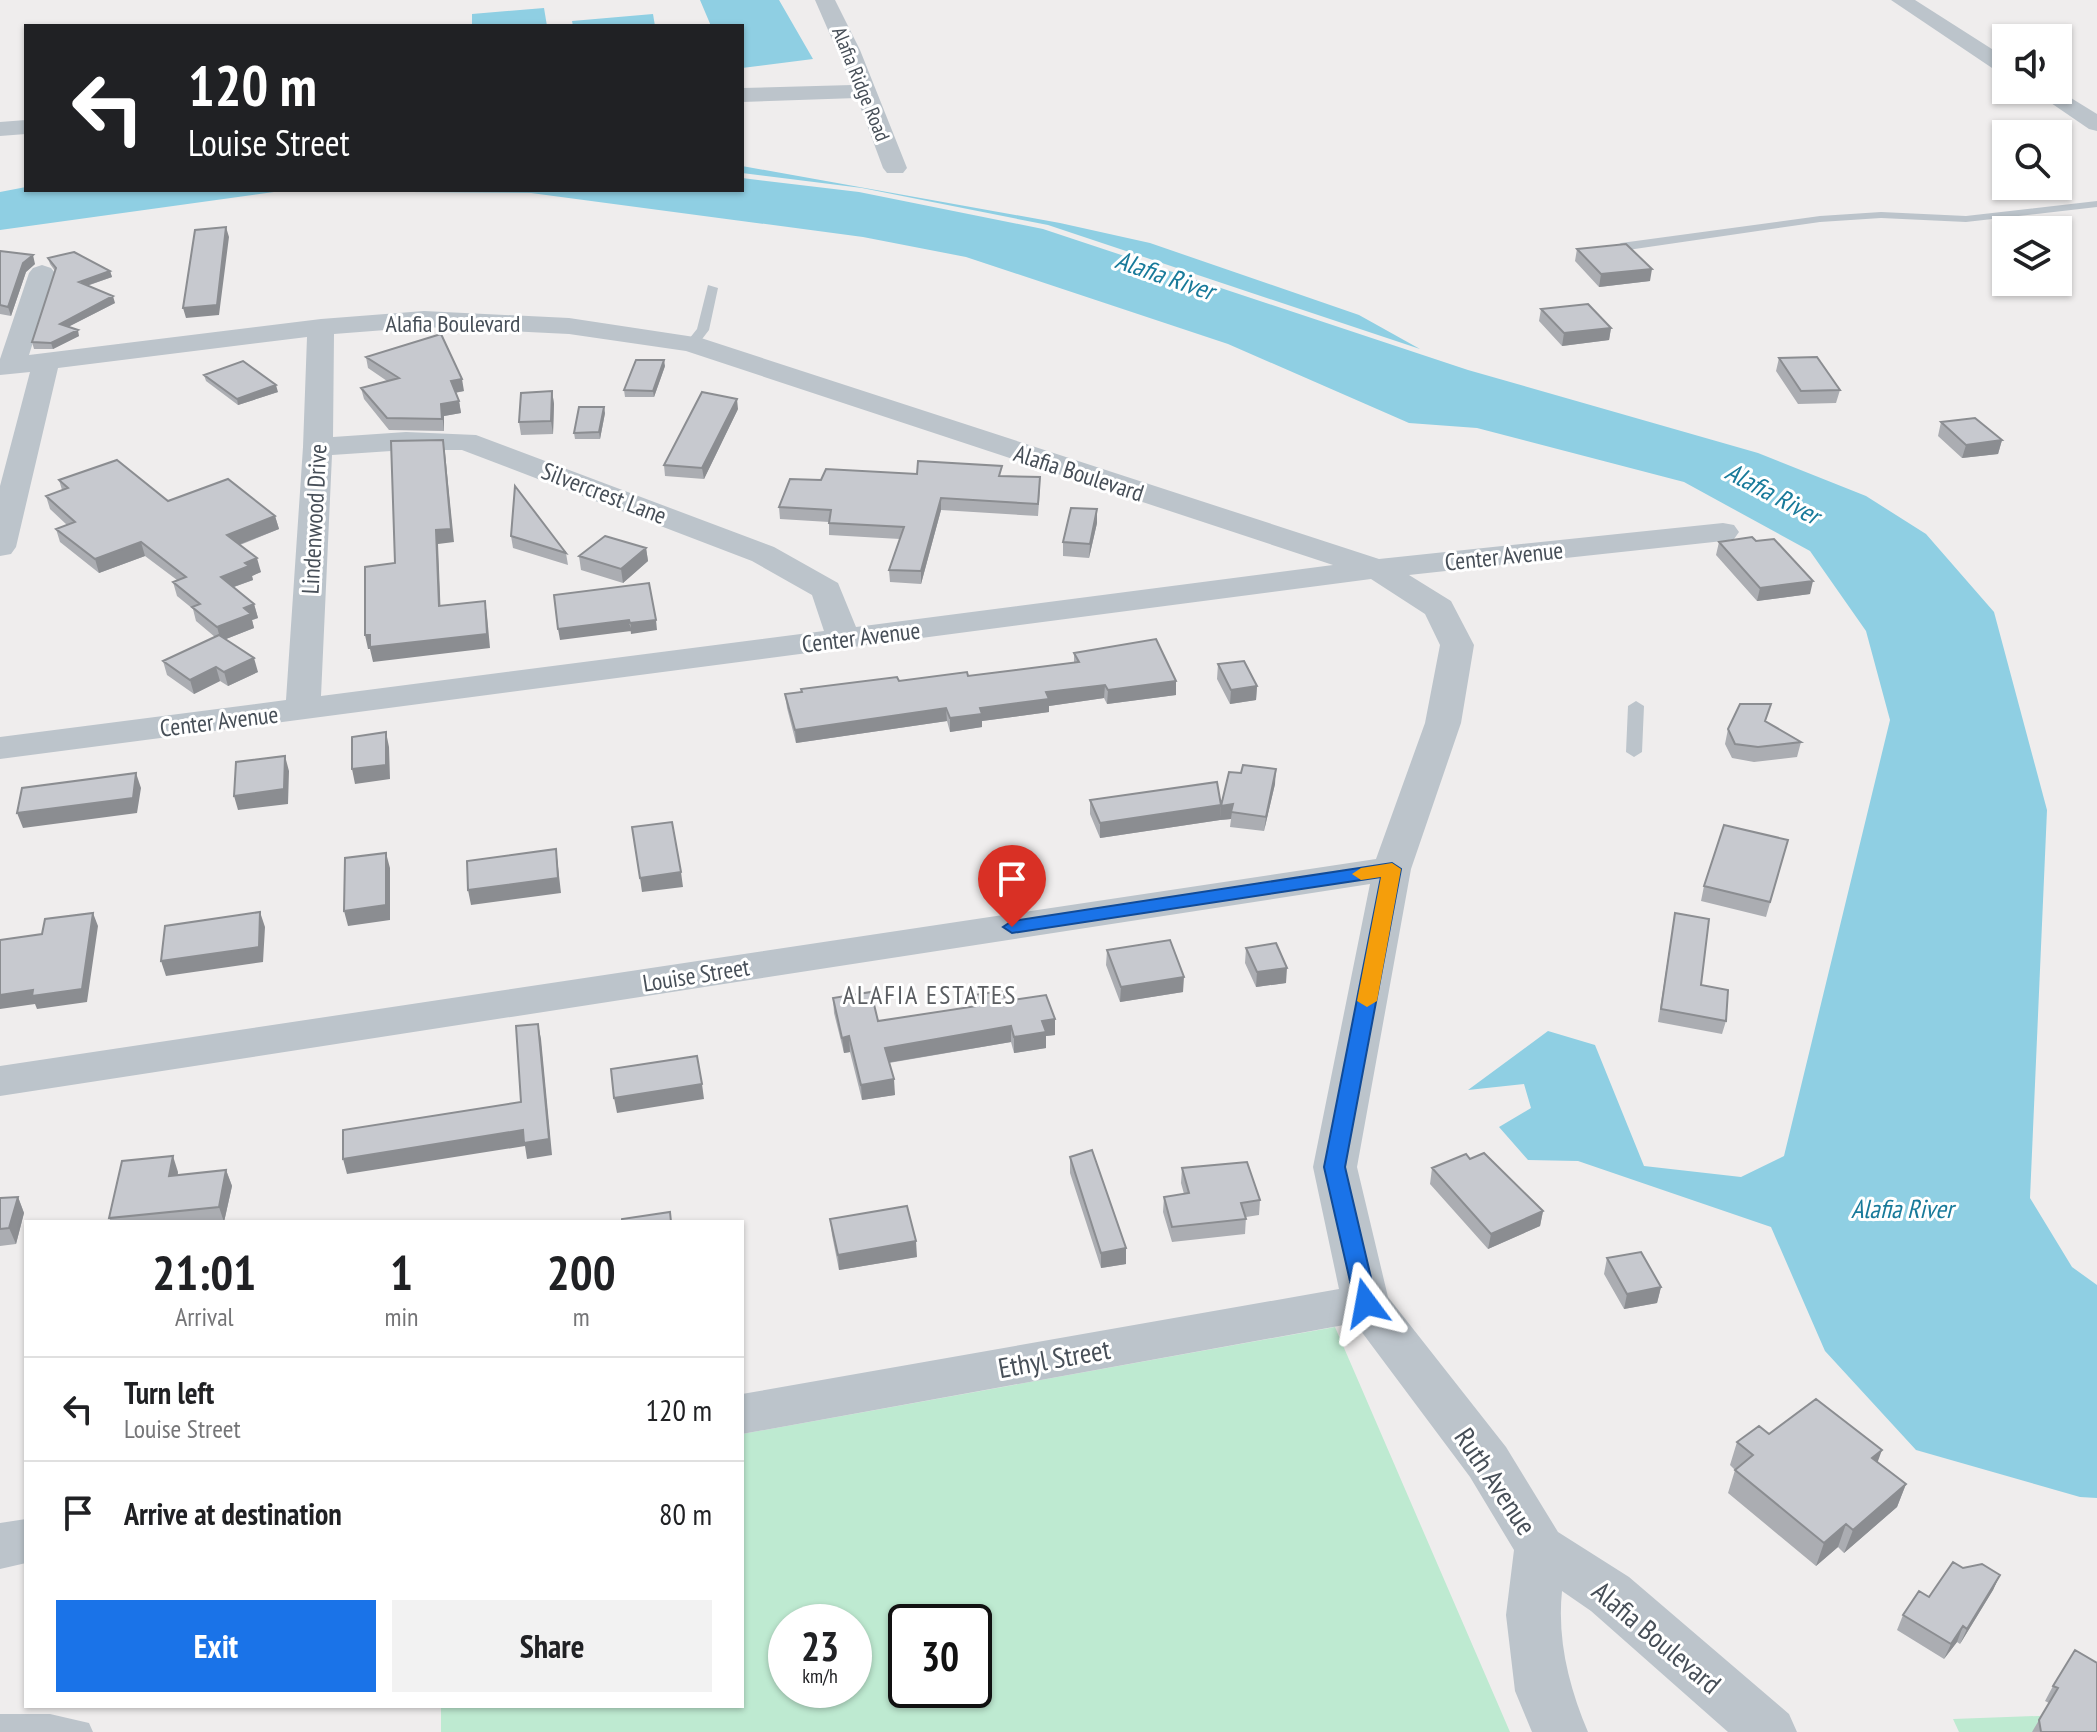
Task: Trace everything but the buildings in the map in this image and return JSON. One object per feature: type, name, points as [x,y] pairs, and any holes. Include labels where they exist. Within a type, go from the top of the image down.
[{"type":"street","name":"Alafia Ridge Road","points":[[825,0],[895,168]]},
{"type":"street","points":[[1901,0],[1992,58]]},
{"type":"street","points":[[744,95],[864,91]]},
{"type":"street","points":[[2065,104],[2097,124]]},
{"type":"street","points":[[0,129],[24,127]]},
{"type":"street","points":[[6,366],[42,273]]},
{"type":"street","name":"Alafia Boulevard","points":[[6,366],[321,327],[424,319],[569,326],[691,344],[1377,569],[1439,608],[1457,645],[1443,723],[1392,869],[1335,1167],[1366,1303]]},
{"type":"street","name":"Lindenwood Drive","points":[[303,710],[318,447],[321,327]]},
{"type":"street","points":[[0,547],[46,361]]},
{"type":"street","name":"Silvercrest Lane","points":[[318,447],[406,441],[466,441],[763,554],[827,590],[843,639]]},
{"type":"street","name":"Center Avenue","points":[[0,748],[1377,569],[1723,532]]},
{"type":"street","name":"Louise Street","points":[[0,1081],[1392,869]]},
{"type":"street","name":"Ethyl Street","points":[[744,1414],[1366,1303]]},
{"type":"street","name":"Ruth Avenue","points":[[1366,1303],[1488,1462],[1540,1548],[1533,1615],[1543,1691],[1560,1732]]},
{"type":"street","points":[[0,1546],[24,1541]]},
{"type":"street","name":"Alafia Boulevard","points":[[1540,1548],[1610,1594],[1769,1732]]},
{"type":"lane","points":[[1621,247],[1820,219],[1881,215],[1966,219],[2097,204]]},
{"type":"lane","points":[[691,344],[703,330],[712,288]]},
{"type":"lane","points":[[1634,752],[1636,706]]},
{"type":"lane","points":[[0,1726],[50,1726],[80,1732]]},
{"type":"green space","points":[[1335,1327],[1510,1732],[441,1732],[441,1708],[744,1708],[744,1434]]},
{"type":"green space","points":[[2092,1714],[2097,1732],[1959,1732],[1953,1719]]},
{"type":"water","points":[[700,0],[779,0],[813,59],[744,68],[744,24],[710,24]]},
{"type":"water","points":[[544,8],[547,24],[472,24],[472,14]]},
{"type":"water","points":[[653,14],[655,24],[573,24],[572,21]]},
{"type":"water","points":[[744,166],[1060,223],[1150,243],[1359,315],[1420,349],[1048,225],[862,188],[744,173]]},
{"type":"water","name":"Alafia River","points":[[744,178],[859,192],[1043,229],[1468,370],[1758,453],[1866,496],[1926,534],[1994,612],[2047,810],[2030,1198],[2072,1267],[2097,1285],[2097,1498],[2080,1497],[1916,1450],[1825,1351],[1771,1227],[1578,1161],[1528,1160],[1499,1127],[1531,1108],[1524,1084],[1468,1090],[1548,1031],[1595,1045],[1644,1166],[1741,1177],[1784,1156],[1890,720],[1866,631],[1810,551],[1684,482],[1477,428],[1409,423],[1228,344],[966,257],[863,237],[531,193],[406,192],[744,192]]},
{"type":"water","name":"Alafia River","points":[[24,187],[24,192],[274,192],[0,230],[0,192]]},
{"type":"slow traffic","points":[[1361,874],[1392,869],[1367,1001]]},
{"type":"district","name":"ALAFIA ESTATES","points":[[930,994]]},
{"type":"route","points":[[1012,927],[1392,869],[1335,1167],[1366,1303]]}]
